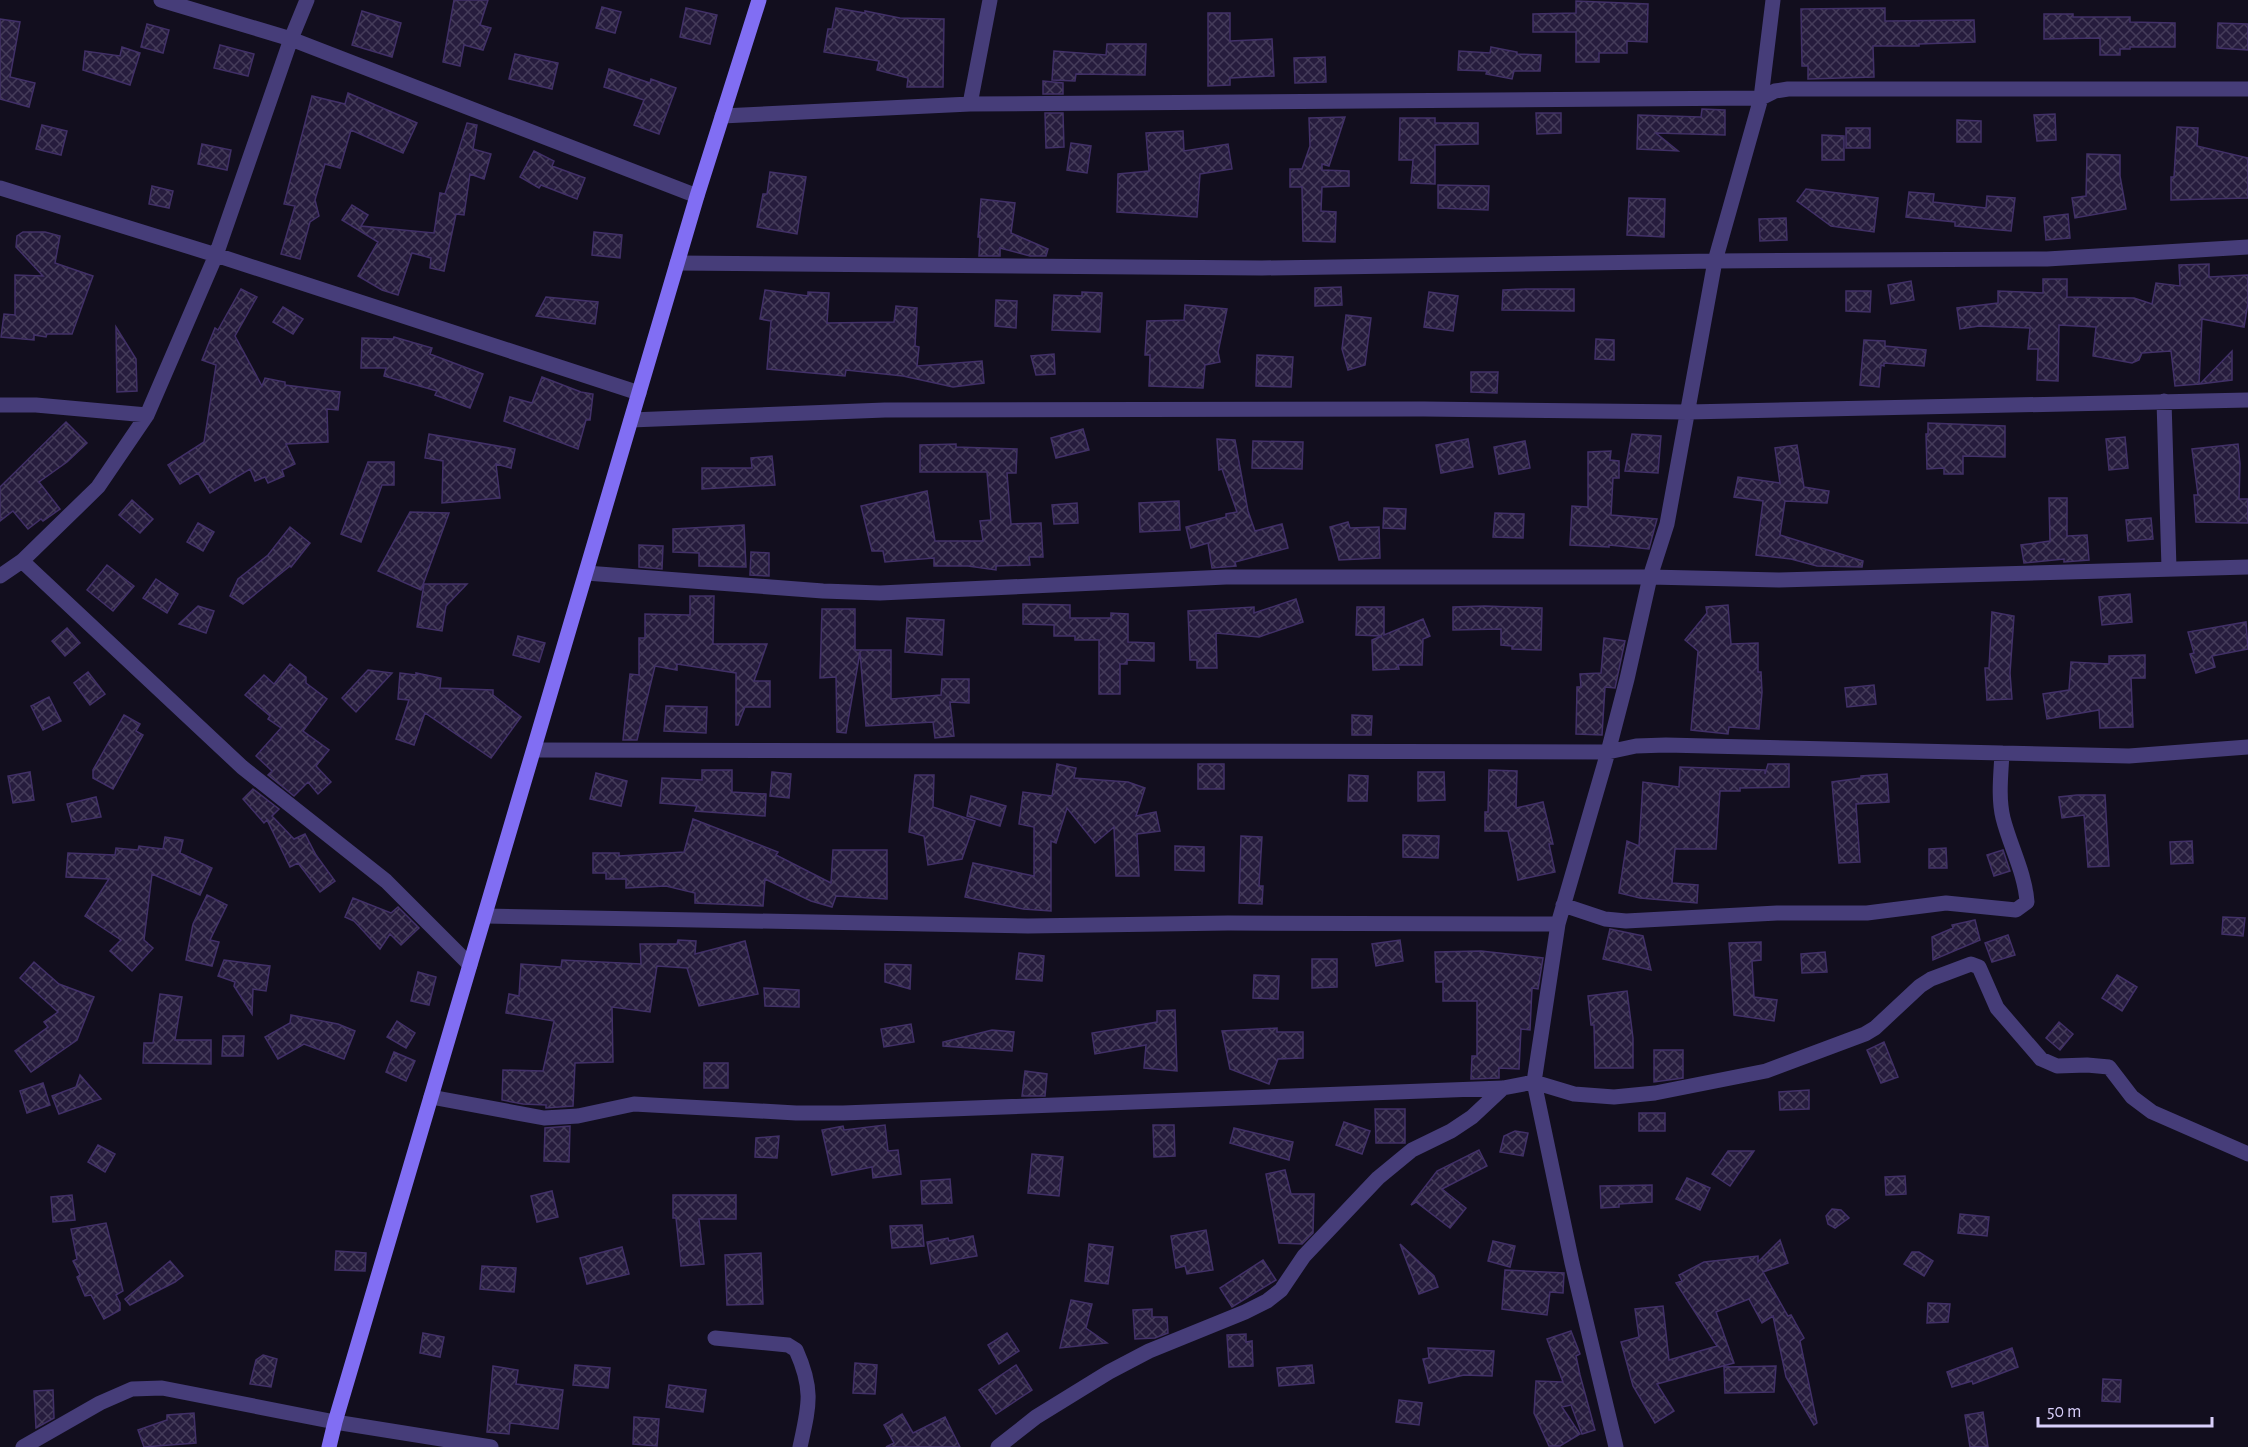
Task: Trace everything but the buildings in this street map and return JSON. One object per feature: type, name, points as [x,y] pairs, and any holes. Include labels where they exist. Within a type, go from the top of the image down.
[{"type":"street","points":[[161,0],[291,39],[697,196]]},
{"type":"street","points":[[0,576],[22,561],[98,487],[147,415],[216,255],[291,39],[308,0]]},
{"type":"street","points":[[329,1447],[677,263],[759,0]]},
{"type":"street","points":[[970,104],[990,0]]},
{"type":"street","points":[[1616,1447],[1572,1263],[1534,1082],[1558,924],[1608,752],[1650,577],[1667,524],[1715,261],[1761,98],[1773,0]]},
{"type":"street","points":[[722,116],[970,104],[1761,98],[1775,91],[1788,89],[2248,89]]},
{"type":"street","points":[[0,188],[216,255],[639,393]]},
{"type":"street","points":[[677,263],[1262,268],[1715,261],[2047,259],[2248,247]]},
{"type":"street","points":[[631,420],[885,410],[1376,409],[1688,412],[2248,400]]},
{"type":"street","points":[[2164,401],[2169,568]]},
{"type":"street","points":[[0,405],[36,405],[147,415]]},
{"type":"street","points":[[22,561],[242,767],[386,881],[470,964]]},
{"type":"street","points":[[586,573],[823,591],[880,593],[1226,577],[1650,577],[1779,580],[2248,567]]},
{"type":"street","points":[[534,750],[1608,752],[1636,746],[1666,744],[2129,756],[2248,747]]},
{"type":"street","points":[[1563,906],[1605,919],[1626,921],[1777,913],[1883,912],[1946,903],[2016,910],[2026,902],[2026,888],[2003,816],[2000,794],[2002,753]]},
{"type":"street","points":[[485,916],[1028,926],[1228,923],[1558,924]]},
{"type":"street","points":[[431,1097],[544,1118],[578,1116],[634,1104],[796,1113],[843,1113],[1503,1088],[1534,1082],[1574,1094],[1614,1097],[1655,1094],[1766,1071],[1865,1034],[1875,1029],[1920,986],[1931,979],[1971,964],[1979,967],[1997,1008],[2041,1059],[2057,1066],[2109,1067],[2132,1097],[2152,1112],[2248,1154]]},
{"type":"street","points":[[998,1447],[1036,1418],[1109,1372],[1149,1351],[1267,1301],[1281,1290],[1305,1256],[1378,1178],[1412,1150],[1451,1131],[1472,1117],[1503,1088]]},
{"type":"street","points":[[715,1338],[788,1345],[796,1350],[809,1384],[810,1399],[801,1447]]},
{"type":"street","points":[[23,1447],[99,1403],[132,1389],[162,1388],[335,1422],[491,1447]]}]
